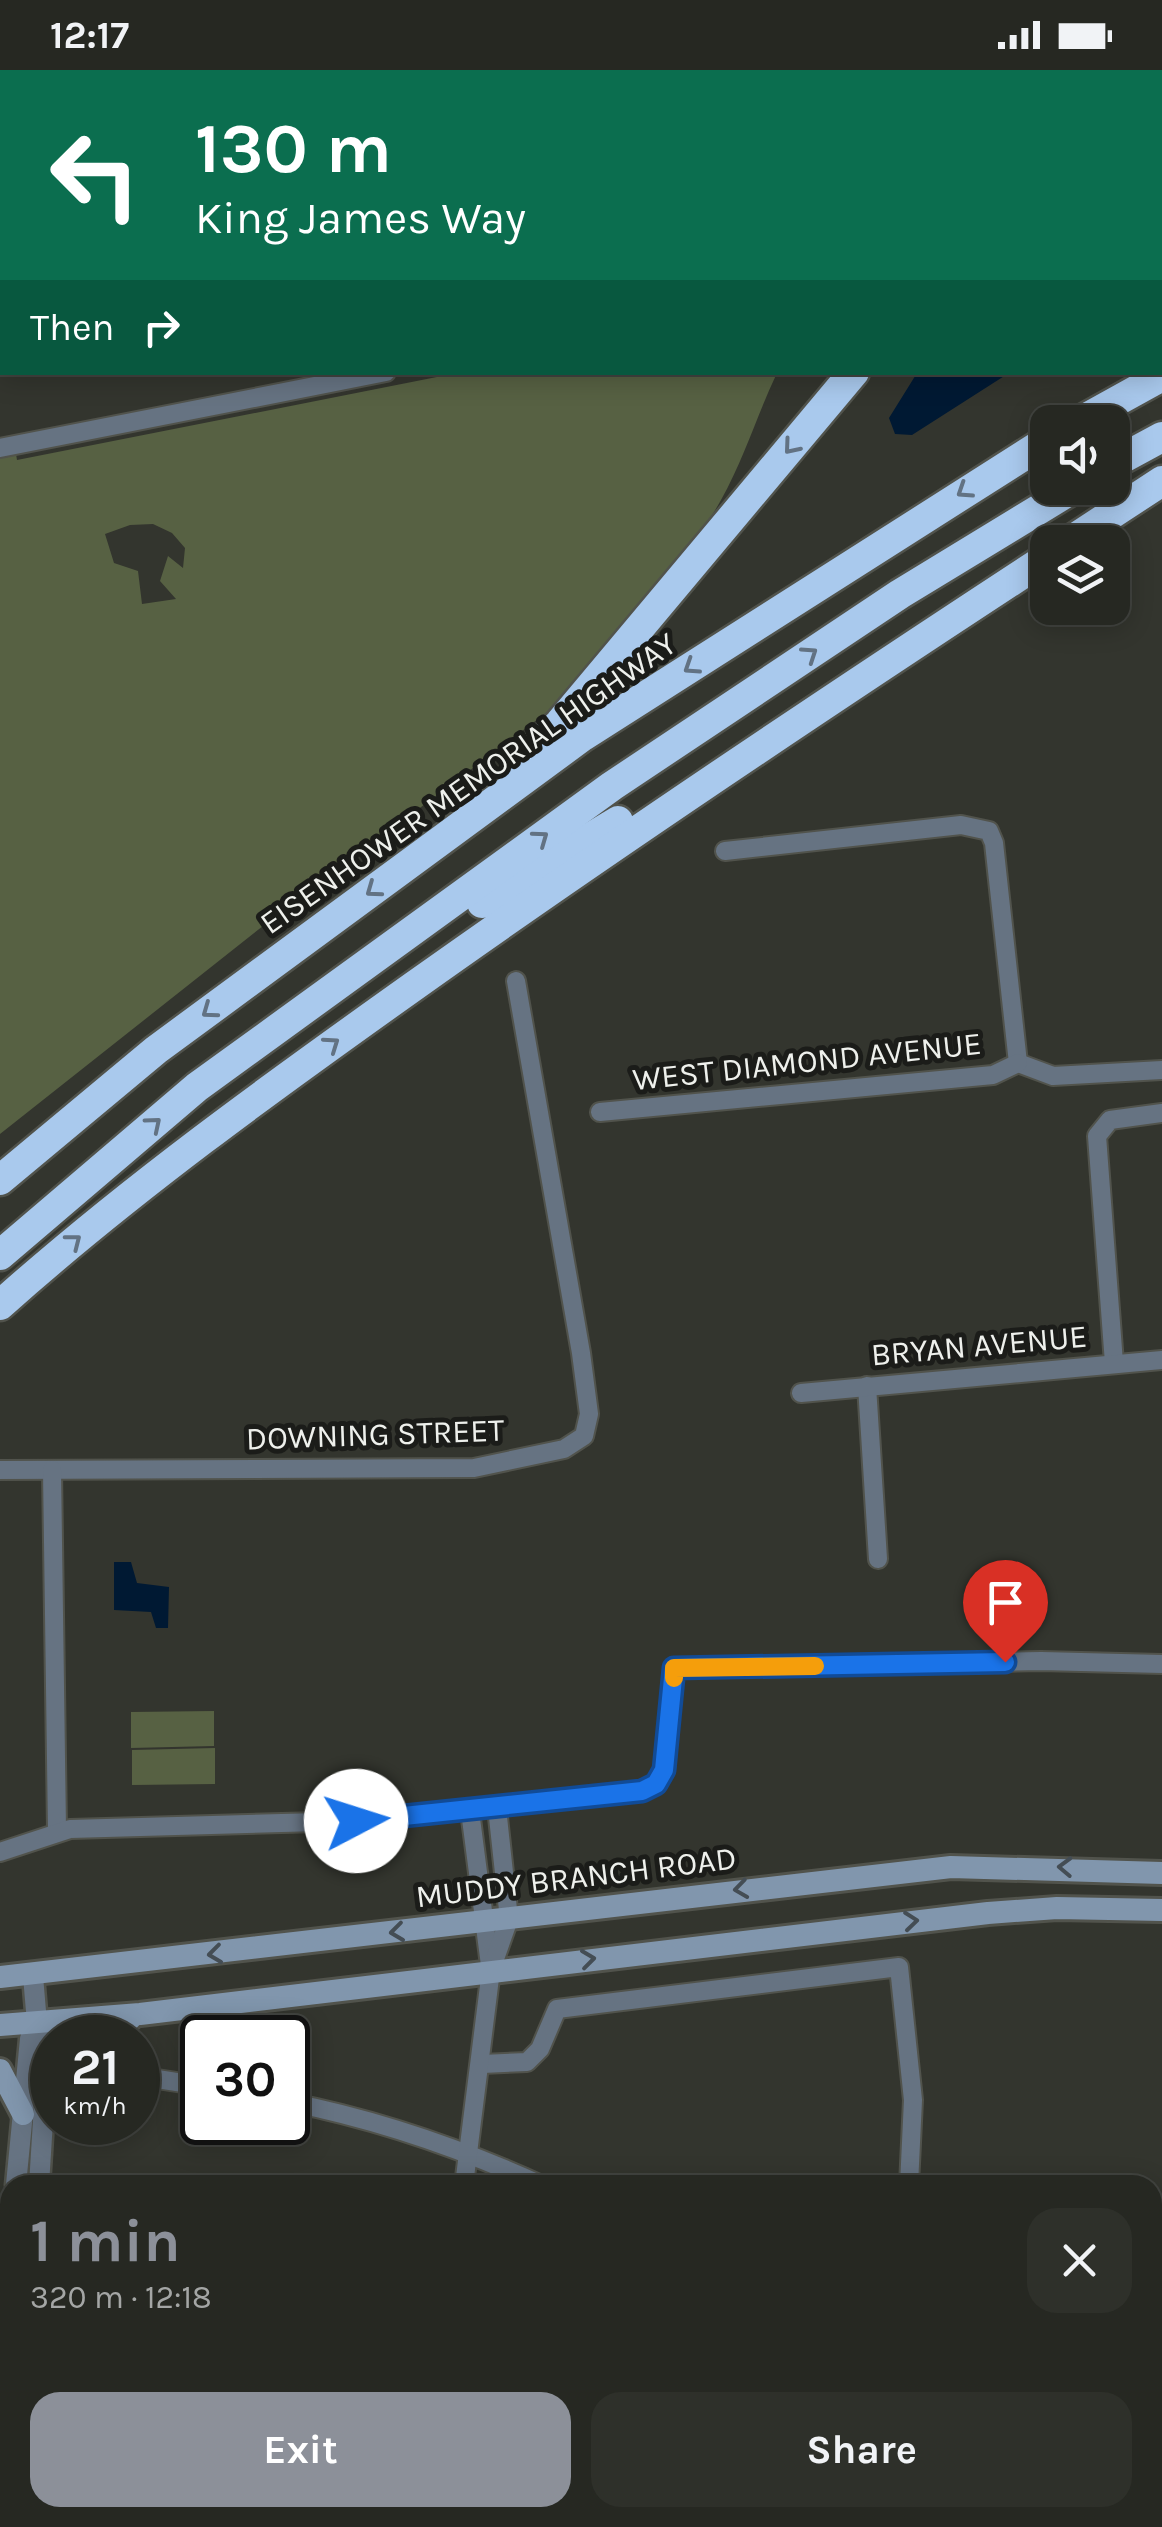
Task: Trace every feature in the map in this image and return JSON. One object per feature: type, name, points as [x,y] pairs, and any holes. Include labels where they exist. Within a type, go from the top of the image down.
[{"type":"highway","points":[[452,832],[560,723],[851,375]]},
{"type":"highway","points":[[1110,405],[1162,376]]},
{"type":"highway","points":[[1130,454],[1162,437]]},
{"type":"highway","name":"EISENHOWER MEMORIAL HIGHWAY","points":[[0,1180],[156,1050],[584,736],[1030,451]]},
{"type":"highway","points":[[1095,525],[1162,482]]},
{"type":"highway","points":[[0,1255],[198,1087],[612,786],[900,594],[1046,505]]},
{"type":"highway","points":[[0,1304],[61,1250],[298,1068],[746,756],[1030,568]]},
{"type":"highway","points":[[321,998],[958,615]]},
{"type":"main road","name":"MUDDY BRANCH ROAD","points":[[0,1977],[951,1867],[1012,1865],[1162,1873]]},
{"type":"main road","points":[[127,2015],[988,1914],[1057,1908],[1162,1910]]},
{"type":"main road","points":[[0,2025],[30,2023]]},
{"type":"main road","points":[[0,2070],[24,2114]]},
{"type":"street","points":[[0,448],[371,375]]},
{"type":"street","name":"WEST DIAMOND AVENUE","points":[[725,851],[961,826],[988,831],[994,843],[1018,1063]]},
{"type":"street","name":"DOWNING STREET","points":[[0,1470],[474,1468],[564,1449],[584,1436],[589,1414],[582,1353],[516,981]]},
{"type":"street","name":"WEST DIAMOND AVENUE","points":[[600,1112],[993,1074],[1018,1063],[1053,1076],[1162,1070]]},
{"type":"street","points":[[1114,1363],[1096,1136],[1110,1120],[1162,1113]]},
{"type":"street","name":"BRYAN AVENUE","points":[[801,1392],[1162,1360]]},
{"type":"street","points":[[866,1386],[878,1559]]},
{"type":"street","points":[[52,1470],[58,1830]]},
{"type":"street","points":[[0,1852],[58,1830],[291,1824],[470,1811],[642,1791],[656,1784],[664,1770],[674,1668],[1040,1660],[1162,1664]]},
{"type":"street","points":[[491,1970],[509,1919],[497,1808]]},
{"type":"street","points":[[466,2175],[491,1970],[470,1811]]},
{"type":"street","points":[[482,2064],[527,2062],[540,2049],[558,2009],[899,1968],[913,2100],[909,2175]]},
{"type":"street","points":[[33,1976],[36,2015]]},
{"type":"street","points":[[17,2175],[30,2039]]},
{"type":"street","points":[[310,2106],[470,2154],[518,2175]]},
{"type":"street","points":[[40,2175],[43,2145]]},
{"type":"green space","points":[[447,375],[776,375],[737,469],[704,529],[642,611],[550,710],[263,926],[0,1134],[0,457],[16,454],[17,460]],"holes":[[[153,524],[172,533],[185,548],[183,568],[168,556],[160,581],[176,599],[142,604],[138,571],[114,563],[105,534],[130,525]]]},
{"type":"green space","points":[[214,1711],[214,1746],[131,1748],[131,1712]]},
{"type":"green space","points":[[215,1748],[215,1784],[132,1785],[132,1750]]},
{"type":"water","points":[[915,375],[1006,375],[912,435],[895,434],[889,418]]},
{"type":"water","points":[[114,1562],[131,1562],[137,1583],[169,1587],[168,1628],[156,1628],[151,1612],[114,1610]]},
{"type":"slow traffic","points":[[674,1678],[674,1668],[815,1666]]},
{"type":"route","points":[[356,1821],[642,1791],[656,1784],[664,1770],[674,1668],[1005,1662]]}]
